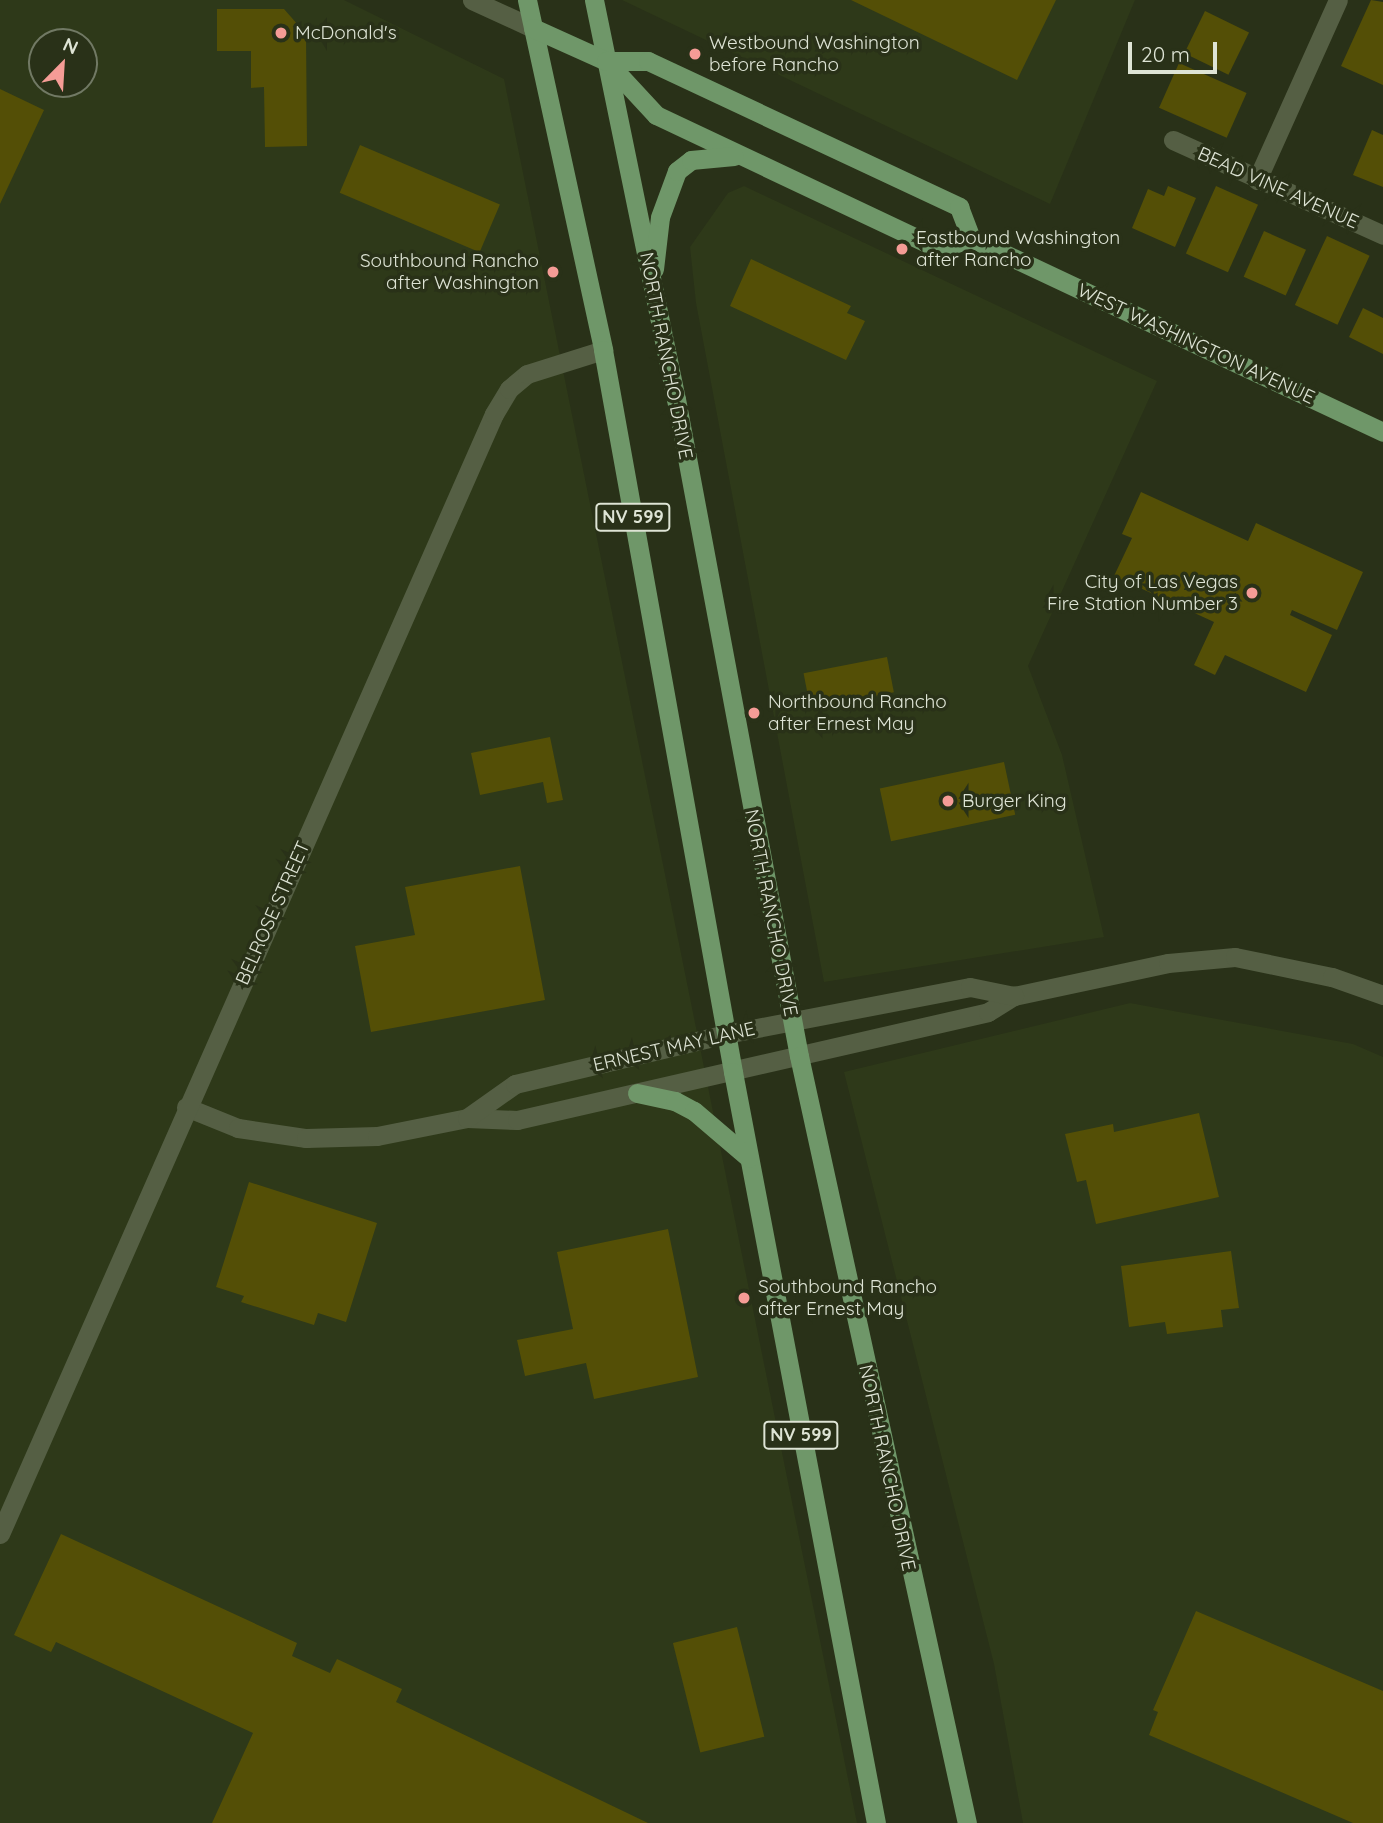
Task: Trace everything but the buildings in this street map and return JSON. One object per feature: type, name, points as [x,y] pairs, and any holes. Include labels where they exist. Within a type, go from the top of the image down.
[{"type":"main road","name":"NV 599","points":[[527,0],[603,351],[733,1072],[876,1823]]},
{"type":"main road","name":"NORTH RANCHO DRIVE","points":[[594,0],[652,284],[799,1056],[967,1823]]},
{"type":"main road","points":[[533,27],[606,61],[656,115],[940,249],[971,238],[959,207],[648,61],[606,61]]},
{"type":"main road","points":[[652,284],[660,218],[677,171],[691,160],[710,155],[743,156]]},
{"type":"main road","name":"WEST WASHINGTON AVENUE","points":[[971,238],[1383,432]]},
{"type":"main road","points":[[637,1093],[675,1101],[694,1111],[749,1158]]},
{"type":"street","points":[[472,0],[533,27]]},
{"type":"street","points":[[1257,180],[1338,0]]},
{"type":"street","name":"BEAD VINE AVENUE","points":[[1173,140],[1383,235]]},
{"type":"street","name":"BELROSE STREET","points":[[0,1534],[186,1107],[494,414],[509,389],[527,374],[603,351]]},
{"type":"street","name":"ERNEST MAY LANE","points":[[186,1107],[238,1128],[306,1138],[377,1136],[467,1118],[517,1120],[988,1012],[1014,996],[1168,963],[1235,957],[1332,976],[1383,995]]},
{"type":"street","name":"ERNEST MAY LANE","points":[[467,1118],[515,1084],[726,1034],[970,987],[1014,996]]},
{"type":"shaded area","points":[[0,0],[344,0],[504,79],[857,1823],[0,1823]]},
{"type":"shaded area","points":[[622,0],[1135,0],[1050,204]]},
{"type":"shaded area","points":[[744,186],[1157,381],[1028,666],[1062,755],[1104,937],[824,982],[696,303],[690,247],[728,193]]},
{"type":"shaded area","points":[[1130,1003],[1353,1044],[1383,1057],[1383,1823],[1023,1823],[994,1664],[844,1072]]},
{"type":"place","name":"McDonald's","points":[[281,33]]},
{"type":"place","name":"Westbound Washington before Rancho","points":[[695,54]]},
{"type":"place","name":"Eastbound Washington after Rancho","points":[[902,249]]},
{"type":"place","name":"Southbound Rancho after Washington","points":[[553,272]]},
{"type":"place","name":"City of Las Vegas Fire Station Number 3","points":[[1252,593]]},
{"type":"place","name":"Northbound Rancho after Ernest May","points":[[754,713]]},
{"type":"place","name":"Burger King","points":[[948,801]]},
{"type":"place","name":"Southbound Rancho after Ernest May","points":[[744,1298]]}]
